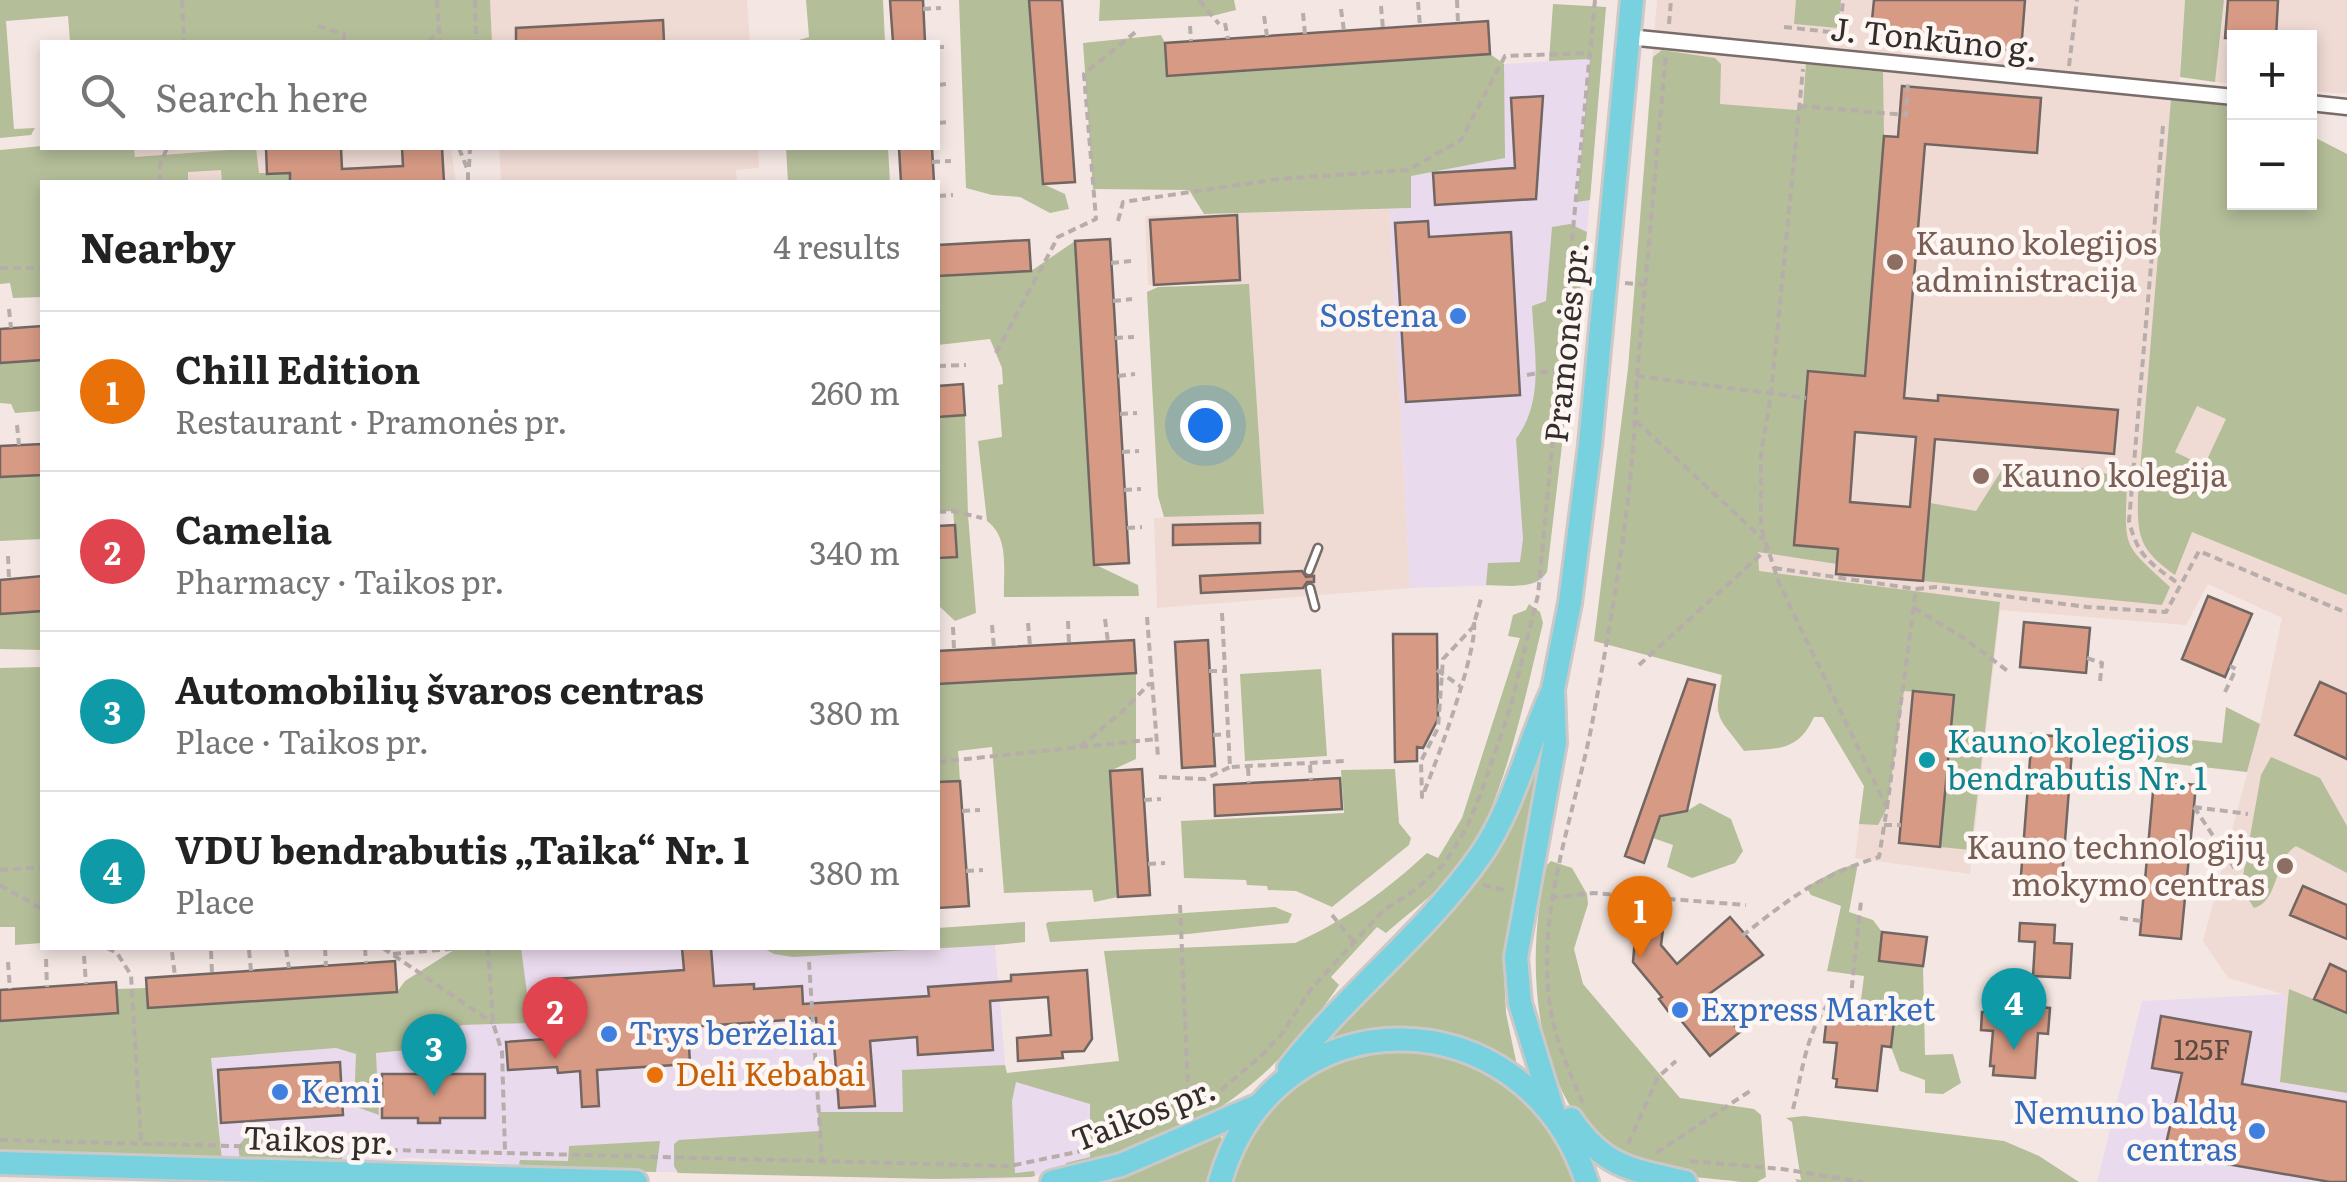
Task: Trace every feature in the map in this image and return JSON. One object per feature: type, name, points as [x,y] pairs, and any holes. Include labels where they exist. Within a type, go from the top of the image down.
[{"type":"main road","name":"Pramonės pr.","points":[[1220,1182],[1240,1132],[1264,1098],[1297,1057],[1463,878],[1496,832],[1553,689],[1570,603],[1587,464],[1632,0]]},
{"type":"main road","name":"Pramonės pr.","points":[[1553,689],[1555,743],[1516,958],[1520,1003],[1554,1114]]},
{"type":"main road","points":[[1264,1098],[1313,1061],[1348,1047],[1386,1039],[1424,1040],[1462,1048],[1497,1064],[1528,1086],[1554,1114],[1585,1174],[1608,1182]]},
{"type":"main road","points":[[1540,1064],[1585,1141],[1605,1158],[1630,1170],[1688,1172]]},
{"type":"main road","name":"Taikos pr.","points":[[1052,1182],[1121,1166],[1264,1098]]},
{"type":"main road","name":"Taikos pr.","points":[[0,1163],[126,1174],[636,1182]]},
{"type":"street","name":"J. Tonkūno g.","points":[[1628,37],[2227,96]]},
{"type":"street","points":[[2317,105],[2347,107]]},
{"type":"lane","points":[[1309,571],[1318,548]]},
{"type":"lane","points":[[1310,588],[1315,608]]},
{"type":"path","points":[[182,0],[184,40]]},
{"type":"path","points":[[438,0],[440,40]]},
{"type":"path","points":[[475,0],[476,40]]},
{"type":"path","points":[[1198,0],[1222,23],[1228,39]]},
{"type":"path","points":[[1456,0],[1458,23]]},
{"type":"path","points":[[1163,1123],[1212,1098],[1264,1054],[1311,988],[1384,910],[1444,864],[1481,793],[1510,709],[1538,595],[1594,0]]},
{"type":"path","points":[[1586,1110],[1563,1057],[1552,1018],[1548,979],[1550,898],[1570,827],[1606,648],[1636,420],[1636,376],[1671,0]]},
{"type":"path","points":[[1784,27],[1840,32],[1843,0]]},
{"type":"path","points":[[2067,80],[2076,0]]},
{"type":"path","points":[[1418,2],[1420,26]]},
{"type":"path","points":[[1381,6],[1382,28]]},
{"type":"path","points":[[923,9],[941,8]]},
{"type":"path","points":[[1341,9],[1344,31]]},
{"type":"path","points":[[1303,13],[1305,34]]},
{"type":"path","points":[[1264,16],[1267,36]]},
{"type":"path","points":[[318,26],[344,34],[344,40]]},
{"type":"path","points":[[1190,26],[1191,42]]},
{"type":"path","points":[[431,40],[439,29]]},
{"type":"path","points":[[1807,29],[1771,394],[1761,454],[1762,528],[1774,568],[1887,808]]},
{"type":"path","points":[[996,352],[1058,237],[1096,219],[1084,74],[1138,30]]},
{"type":"path","points":[[1118,221],[1123,202],[1156,196],[1280,179],[1408,170],[1461,140],[1506,56],[1590,52]]},
{"type":"path","points":[[1800,106],[1908,115],[1910,65]]},
{"type":"path","points":[[940,85],[946,84]]},
{"type":"path","points":[[940,122],[948,122]]},
{"type":"path","points":[[2163,126],[2130,521],[2136,548],[2149,563],[2180,585]]},
{"type":"path","points":[[160,180],[160,164],[166,150]]},
{"type":"path","points":[[460,150],[468,171]]},
{"type":"path","points":[[468,180],[470,150]]},
{"type":"path","points":[[932,162],[951,161]]},
{"type":"path","points":[[940,196],[953,195]]},
{"type":"path","points":[[1111,263],[1130,261]]},
{"type":"path","points":[[0,268],[40,268]]},
{"type":"path","points":[[1113,301],[1132,299]]},
{"type":"path","points":[[9,308],[11,328]]},
{"type":"path","points":[[1116,338],[1134,337]]},
{"type":"path","points":[[940,366],[966,365]]},
{"type":"path","points":[[1526,375],[1560,369]]},
{"type":"path","points":[[1118,376],[1136,374]]},
{"type":"path","points":[[1636,376],[1806,398]]},
{"type":"path","points":[[1120,414],[1137,413]]},
{"type":"path","points":[[1636,420],[1767,546]]},
{"type":"path","points":[[18,424],[18,445]]},
{"type":"path","points":[[1122,452],[1139,451]]},
{"type":"path","points":[[1124,490],[1140,489]]},
{"type":"path","points":[[940,512],[982,518]]},
{"type":"path","points":[[1127,528],[1142,527]]},
{"type":"path","points":[[1640,665],[1767,546]]},
{"type":"path","points":[[1774,568],[1916,589],[1936,587],[2166,612],[2199,551],[2347,613]]},
{"type":"path","points":[[8,556],[9,579]]},
{"type":"path","points":[[1742,936],[1806,887],[1837,870],[1879,857],[1916,589]]},
{"type":"path","points":[[1474,622],[1476,632],[1460,686],[1422,797],[1422,761],[1440,710],[1440,670],[1444,659],[1474,622],[1481,599]]},
{"type":"path","points":[[1914,608],[2009,672]]},
{"type":"path","points":[[1222,612],[1230,767]]},
{"type":"path","points":[[1147,616],[1158,757]]},
{"type":"path","points":[[1105,618],[1108,642]]},
{"type":"path","points":[[1068,620],[1069,644]]},
{"type":"path","points":[[1028,623],[1030,646]]},
{"type":"path","points":[[992,625],[994,648]]},
{"type":"path","points":[[953,627],[954,650]]},
{"type":"path","points":[[2087,658],[2102,663],[2100,682]]},
{"type":"path","points":[[2225,692],[2236,669],[2230,666]]},
{"type":"path","points":[[1440,670],[1460,686]]},
{"type":"path","points":[[1210,671],[1226,671]]},
{"type":"path","points":[[1080,747],[1151,682]]},
{"type":"path","points":[[1440,710],[1451,715]]},
{"type":"path","points":[[1213,734],[1228,734]]},
{"type":"path","points":[[940,762],[1157,739]]},
{"type":"path","points":[[1160,777],[1205,779],[1230,767],[1346,761]]},
{"type":"path","points":[[1310,763],[1310,780]]},
{"type":"path","points":[[1248,766],[1249,783]]},
{"type":"path","points":[[1144,800],[1161,799]]},
{"type":"path","points":[[2237,872],[2194,807],[2248,814]]},
{"type":"path","points":[[962,811],[980,810]]},
{"type":"path","points":[[1884,825],[1901,825]]},
{"type":"path","points":[[1148,864],[1165,863]]},
{"type":"path","points":[[1444,864],[1463,878],[1526,895],[1550,898],[1594,893],[1746,905]]},
{"type":"path","points":[[0,870],[40,867]]},
{"type":"path","points":[[966,872],[984,870]]},
{"type":"path","points":[[0,885],[40,908]]},
{"type":"path","points":[[1848,1014],[1861,901]]},
{"type":"path","points":[[1180,906],[1189,1111]]},
{"type":"path","points":[[1332,915],[1354,942]]},
{"type":"path","points":[[2120,918],[2142,920]]},
{"type":"path","points":[[112,950],[131,974],[141,1142]]},
{"type":"path","points":[[248,950],[251,971]]},
{"type":"path","points":[[286,950],[288,968]]},
{"type":"path","points":[[324,950],[326,966]]},
{"type":"path","points":[[365,950],[366,963]]},
{"type":"path","points":[[387,950],[493,1023]]},
{"type":"path","points":[[393,954],[439,950]]},
{"type":"path","points":[[488,950],[493,1023],[502,1052],[505,1152]]},
{"type":"path","points":[[210,951],[212,973]]},
{"type":"path","points":[[172,952],[175,976]]},
{"type":"path","points":[[84,956],[86,984]]},
{"type":"path","points":[[46,959],[47,987]]},
{"type":"path","points":[[8,962],[10,989]]},
{"type":"path","points":[[809,962],[822,1162]]},
{"type":"path","points":[[1792,1109],[1814,1032],[1826,1006],[1834,998],[1850,997]]},
{"type":"path","points":[[1626,1148],[1658,1077],[1676,1061]]},
{"type":"path","points":[[1654,1158],[1657,1150],[1750,1091]]},
{"type":"path","points":[[0,1140],[1010,1166],[1090,1150],[1150,1128]]},
{"type":"path","points":[[1688,1172],[1782,1169],[1864,1182]]},
{"type":"shaded area","points":[[490,0],[747,0],[750,40],[492,40]]},
{"type":"shaded area","name":"Kauno kolegija","points":[[1657,0],[2185,0],[2178,99],[2227,105],[2227,210],[2317,210],[2317,139],[2347,154],[2347,1093],[2280,1082],[2286,995],[2228,978],[2203,941],[2260,724],[2282,618],[2208,584],[2186,625],[2000,610],[1970,874],[1855,858],[1864,786],[1823,717],[1716,712],[1721,675],[1594,641],[1628,369]]},
{"type":"shaded area","points":[[2224,0],[2347,0],[2347,94],[2317,92],[2317,30],[2227,30],[2227,83],[2215,82]]},
{"type":"shaded area","points":[[1602,58],[1587,232],[1547,572],[1542,581],[1533,584],[1410,588],[1389,209],[1411,208],[1411,176],[1504,158],[1504,64]]},
{"type":"shaded area","points":[[134,150],[451,150],[456,180],[168,180],[135,157]]},
{"type":"shaded area","points":[[499,150],[758,150],[759,168],[736,170],[737,180],[501,180]]},
{"type":"shaded area","points":[[1389,209],[1410,588],[1157,608],[1154,518],[1264,513],[1249,284],[1148,285],[1145,216]]},
{"type":"shaded area","points":[[1025,922],[1025,942],[995,945],[1006,1073],[1120,1061],[1123,1152],[1030,1177],[982,1180],[536,1169],[488,1161],[410,1158],[371,1164],[222,1160],[211,1058],[336,1048],[357,1054],[354,1105],[379,1114],[376,1053],[429,1048],[462,1025],[530,1023],[521,950],[940,950],[940,928]]},
{"type":"shaded area","points":[[2286,994],[2280,1082],[2347,1093],[2347,1182],[2097,1182],[2142,1001]]},
{"type":"green space","points":[[0,0],[490,0],[492,40],[70,40],[68,16],[6,21],[14,129],[35,128],[31,135],[0,138]]},
{"type":"green space","points":[[806,0],[883,0],[885,40],[799,40],[809,37]]},
{"type":"green space","points":[[959,0],[1029,0],[1043,184],[1065,194],[1069,209],[1050,213],[1020,197],[966,188]]},
{"type":"green space","points":[[1100,0],[1234,0],[1236,10],[1212,16],[1099,21]]},
{"type":"green space","points":[[1796,0],[1841,0],[1838,28],[1794,24]]},
{"type":"green space","points":[[2185,0],[2224,0],[2215,82],[2180,77]]},
{"type":"green space","points":[[1553,4],[1606,7],[1590,200],[1577,202],[1590,59],[1549,61]]},
{"type":"green space","points":[[1161,35],[1168,76],[1490,54],[1504,64],[1505,158],[1411,176],[1411,208],[1204,214],[1189,190],[1093,189],[1083,43]]},
{"type":"green space","points":[[1662,50],[1715,58],[1721,64],[1720,104],[1796,110],[1803,106],[1806,64],[1883,72],[1884,136],[1865,376],[1809,371],[1794,545],[1839,549],[1837,564],[1758,552],[1759,571],[2000,602],[1971,850],[1940,847],[1953,695],[1904,691],[1887,808],[1878,825],[1859,824],[1864,786],[1823,717],[1814,717],[1801,737],[1786,746],[1744,751],[1720,717],[1722,675],[1594,641],[1628,369],[1653,57]]},
{"type":"green space","points":[[2171,99],[2227,105],[2227,210],[2317,210],[2317,139],[2347,154],[2347,595],[2192,532],[2175,575],[2148,550],[2138,523]],"holes":[[[2197,406],[2226,419],[2204,466],[2175,452]]]},
{"type":"green space","points":[[40,146],[40,150],[134,150],[135,157],[256,150],[259,173],[290,173],[290,180],[222,180],[221,170],[188,172],[188,180],[40,180],[40,297],[13,298],[10,283],[0,284],[0,150]]},
{"type":"green space","points":[[786,150],[888,150],[890,180],[788,180]]},
{"type":"green space","points":[[1570,224],[1587,232],[1547,572],[1528,584],[1486,585],[1488,563],[1520,562],[1523,539],[1516,439],[1525,424],[1534,392],[1532,306],[1546,301],[1552,227]]},
{"type":"green space","points":[[1075,241],[1094,564],[1138,585],[1139,596],[1004,597],[1002,546],[987,521],[978,441],[1002,437],[998,385],[1003,384],[1002,368],[990,339],[940,345],[940,276],[1031,271]]},
{"type":"green space","points":[[1249,284],[1264,514],[1164,517],[1158,496],[1147,292],[1158,287]]},
{"type":"green space","points":[[40,360],[40,411],[15,413],[11,404],[0,403],[0,363]]},
{"type":"green space","points":[[965,415],[976,613],[955,621],[940,607],[940,558],[957,556],[953,511],[940,512],[940,417]]},
{"type":"green space","points":[[2003,468],[2085,468],[2115,477],[2127,486],[2127,535],[2135,553],[2170,587],[2162,605],[1923,581],[1930,503],[1976,511]]},
{"type":"green space","points":[[40,475],[40,539],[0,541],[0,477]]},
{"type":"green space","points":[[1529,604],[1540,612],[1543,623],[1521,713],[1492,807],[1465,858],[1438,889],[1386,933],[1377,927],[1331,977],[1339,985],[1311,1023],[1283,1055],[1222,1106],[1152,1142],[1066,1168],[1066,1163],[1090,1157],[1090,1104],[1016,1082],[1012,1101],[1015,1173],[1034,1171],[1035,1176],[936,1179],[678,1173],[674,1166],[674,1144],[679,1140],[819,1131],[818,1112],[903,1112],[902,1070],[1005,1065],[1007,1073],[1119,1061],[1104,951],[1295,943],[1365,904],[1427,853],[1438,858],[1462,818],[1520,638],[1508,636],[1513,615],[1526,610]]},
{"type":"green space","points":[[40,611],[40,650],[0,649],[0,614]]},
{"type":"green space","points":[[40,667],[40,943],[15,945],[15,927],[0,927],[0,668]]},
{"type":"green space","points":[[1321,669],[1327,756],[1245,761],[1240,674]]},
{"type":"green space","points":[[1136,673],[1136,759],[1110,771],[1118,897],[1094,902],[1092,890],[1004,893],[992,747],[958,751],[960,781],[940,782],[940,684]]},
{"type":"green space","points":[[2226,707],[2260,724],[2247,772],[2148,761],[2155,736],[2222,743]]},
{"type":"green space","points":[[2271,757],[2320,778],[2347,826],[2347,873],[2296,846],[2283,860],[2268,897],[2254,908],[2241,887],[2261,775]]},
{"type":"green space","points":[[1538,759],[1542,760],[1504,974],[1506,1013],[1517,1066],[1469,1044],[1423,1033],[1375,1034],[1323,1045],[1484,869],[1499,848]]},
{"type":"green space","points":[[1395,769],[1399,823],[1411,838],[1409,845],[1332,907],[1296,891],[1268,890],[1267,886],[1247,885],[1246,880],[1184,878],[1181,821],[1344,813],[1341,770]]},
{"type":"green space","points":[[1700,803],[1731,819],[1743,851],[1735,863],[1692,878],[1667,867],[1673,845],[1653,838],[1660,816],[1687,811]]},
{"type":"green space","points":[[1551,861],[1572,868],[1587,894],[1588,904],[1574,949],[1583,984],[1680,1098],[1754,1109],[1761,1115],[1766,1177],[1757,1182],[1741,1182],[1645,1169],[1610,1149],[1586,1129],[1553,1070],[1538,1002],[1537,932],[1547,865]]},
{"type":"green space","points":[[1858,863],[1849,912],[1873,920],[1882,932],[1879,961],[1923,966],[1925,1055],[1953,1054],[1961,1083],[1943,1094],[1925,1093],[1925,1080],[1900,1071],[1891,1047],[1893,1021],[1859,1016],[1864,976],[1827,971],[1841,906],[1811,895],[1806,887]]},
{"type":"green space","points":[[1275,907],[1292,914],[1288,923],[1188,934],[1050,942],[1046,924],[1048,922]]},
{"type":"green space","points":[[1025,922],[1025,942],[940,948],[940,928]]},
{"type":"green space","points":[[454,950],[521,950],[531,1023],[462,1025],[429,1048],[376,1053],[379,1115],[354,1106],[356,1054],[336,1048],[211,1058],[222,1160],[0,1153],[0,1021],[117,1013],[116,989],[146,988],[148,1008],[397,992],[405,981]]},
{"type":"green space","points":[[767,950],[911,950],[793,957]]},
{"type":"green space","points":[[2289,989],[2347,1013],[2347,1093],[2280,1082]]},
{"type":"green space","points":[[1410,1050],[1466,1065],[1513,1090],[1549,1129],[1574,1182],[1230,1182],[1257,1126],[1286,1092],[1344,1062]]},
{"type":"green space","points":[[1804,1116],[2004,1141],[2039,1156],[2079,1182],[1797,1182],[1795,1179],[1801,1180],[1792,1122],[1786,1118]]},
{"type":"green space","points":[[1220,1134],[1222,1140],[1208,1182],[1097,1182],[1179,1154]]},
{"type":"green space","points":[[246,1137],[336,1139],[344,1142],[346,1148],[340,1163],[240,1160],[238,1146]]},
{"type":"green space","points":[[660,1141],[656,1172],[536,1169],[519,1164],[520,1160],[568,1161],[569,1146]]},
{"type":"building","points":[[890,0],[923,0],[925,40],[893,40]]},
{"type":"building","points":[[1029,0],[1062,0],[1075,182],[1043,184]]},
{"type":"building","points":[[1874,0],[2025,0],[2021,51],[1906,41],[1907,33],[1871,30]]},
{"type":"building","points":[[2228,0],[2278,0],[2276,30],[2227,30],[2225,38]]},
{"type":"building","points":[[663,20],[664,40],[516,40],[516,28]]},
{"type":"building","points":[[1488,21],[1490,54],[1167,76],[1165,43]]},
{"type":"building","name":"Kauno kolegijos administracija","points":[[1902,86],[2041,98],[2037,153],[1925,144],[1904,398],[1938,401],[1938,395],[2118,410],[2114,454],[1935,439],[1923,581],[1836,574],[1838,549],[1794,545],[1808,371],[1865,376],[1884,136],[1898,137]],"holes":[[[1855,432],[1916,437],[1910,507],[1850,502]]]},
{"type":"building","points":[[1543,96],[1536,199],[1435,205],[1433,173],[1515,168],[1511,98]]},
{"type":"building","points":[[266,150],[341,150],[342,169],[403,166],[402,150],[442,150],[444,180],[290,180],[290,173],[267,174]]},
{"type":"building","points":[[899,150],[932,150],[934,180],[901,180]]},
{"type":"building","points":[[1237,215],[1240,280],[1154,285],[1150,220]]},
{"type":"building","name":"Sostena","points":[[1428,221],[1429,237],[1511,232],[1520,395],[1406,402],[1395,223]]},
{"type":"building","points":[[1110,239],[1129,563],[1094,565],[1075,241]]},
{"type":"building","points":[[1029,240],[1031,271],[940,276],[940,245]]},
{"type":"building","points":[[40,326],[40,360],[0,363],[0,329]]},
{"type":"building","points":[[963,384],[965,415],[940,417],[940,386]]},
{"type":"building","points":[[40,444],[40,475],[0,477],[0,446]]},
{"type":"building","points":[[1260,523],[1260,543],[1173,545],[1173,525]]},
{"type":"building","points":[[955,525],[957,557],[940,558],[940,526]]},
{"type":"building","points":[[1302,571],[1306,577],[1314,576],[1314,582],[1307,582],[1303,588],[1201,593],[1200,576]]},
{"type":"building","points":[[40,576],[40,611],[0,614],[0,580]]},
{"type":"building","points":[[2208,596],[2252,614],[2225,677],[2182,659]]},
{"type":"building","points":[[2024,622],[2090,628],[2086,673],[2020,667]]},
{"type":"building","points":[[1393,634],[1437,634],[1438,719],[1423,748],[1417,747],[1417,761],[1395,762]]},
{"type":"building","points":[[1134,640],[1136,673],[940,684],[940,651]]},
{"type":"building","points":[[1208,640],[1215,766],[1182,768],[1175,642]]},
{"type":"building","points":[[1688,679],[1715,685],[1687,811],[1660,816],[1644,863],[1625,856]]},
{"type":"building","points":[[2320,682],[2347,694],[2347,759],[2295,735]]},
{"type":"building","name":"Kauno kolegijos bendrabutis Nr. 1","points":[[1913,691],[1954,695],[1940,847],[1899,843]]},
{"type":"building","points":[[2032,734],[2073,738],[2061,892],[2020,888]]},
{"type":"building","points":[[1142,769],[1150,895],[1118,897],[1110,771]]},
{"type":"building","points":[[1340,778],[1342,809],[1215,816],[1214,785]]},
{"type":"building","points":[[960,781],[969,906],[940,908],[940,782]]},
{"type":"building","points":[[2154,781],[2196,785],[2181,939],[2140,935]]},
{"type":"building","points":[[2303,886],[2347,905],[2347,939],[2290,915]]},
{"type":"building","points":[[1730,917],[1763,955],[1709,994],[1740,1032],[1710,1056],[1671,1008],[1668,1011],[1659,999],[1662,997],[1633,962],[1636,926],[1663,929],[1661,945],[1677,964]]},
{"type":"building","points":[[2020,923],[2055,925],[2054,943],[2072,944],[2070,978],[2033,976],[2035,942],[2019,941]]},
{"type":"building","points":[[1882,932],[1927,937],[1923,966],[1879,961]]},
{"type":"building","points":[[682,950],[711,950],[714,986],[802,986],[803,1004],[929,996],[928,987],[1011,981],[1011,975],[1087,970],[1092,1039],[1084,1051],[1062,1052],[1063,1058],[1018,1061],[1017,1038],[1051,1035],[1048,997],[990,1001],[993,1050],[918,1055],[917,1037],[870,1041],[875,1106],[839,1108],[834,1043],[818,1044],[816,1018],[688,1027],[690,1064],[597,1070],[599,1106],[582,1107],[580,1071],[558,1073],[557,1067],[508,1070],[506,1042],[559,1038],[555,979],[684,970]]},
{"type":"building","points":[[395,961],[397,992],[148,1008],[146,978]]},
{"type":"building","points":[[2330,964],[2347,972],[2347,1013],[2314,999]]},
{"type":"building","points":[[116,982],[118,1013],[0,1021],[0,990]]},
{"type":"building","points":[[1987,1003],[2050,1008],[2048,1034],[2038,1033],[2035,1078],[1993,1075],[1993,1031],[1981,1030]]},
{"type":"building","points":[[1831,1015],[1894,1021],[1891,1047],[1882,1046],[1877,1091],[1836,1087],[1837,1079],[1833,1078],[1837,1043],[1824,1042]]},
{"type":"building","name":"Nemuno baldų centras","points":[[2161,1016],[2251,1032],[2242,1084],[2347,1102],[2347,1182],[2164,1153],[2182,1073],[2152,1068]]},
{"type":"building","name":"Kemi","points":[[340,1062],[343,1115],[221,1123],[218,1070]]},
{"type":"building","points":[[382,1074],[485,1074],[485,1118],[440,1118],[440,1123],[418,1123],[418,1118],[382,1118]]},
{"type":"place","name":"Kauno kolegijos administracija","points":[[1895,262]]},
{"type":"place","name":"Sostena","points":[[1458,316]]},
{"type":"place","name":"Kauno kolegija","points":[[1981,476]]},
{"type":"place","name":"Kauno kolegijos bendrabutis Nr. 1","points":[[1927,760]]},
{"type":"place","name":"Kauno technologijų mokymo centras","points":[[2285,866]]},
{"type":"place","name":"Chill Edition","points":[[1640,958]]},
{"type":"place","name":"Express Market","points":[[1680,1010]]},
{"type":"place","name":"Trys berželiai","points":[[609,1034]]},
{"type":"place","name":"VDU bendrabutis „Taika“ Nr. 1","points":[[2014,1050]]},
{"type":"place","name":"Camelia","points":[[555,1059]]},
{"type":"place","name":"Deli Kebabai","points":[[655,1075]]},
{"type":"place","name":"Kemi","points":[[280,1092]]},
{"type":"place","name":"Automobilių švaros centras","points":[[434,1096]]},
{"type":"place","name":"Nemuno baldų centras","points":[[2257,1131]]}]
